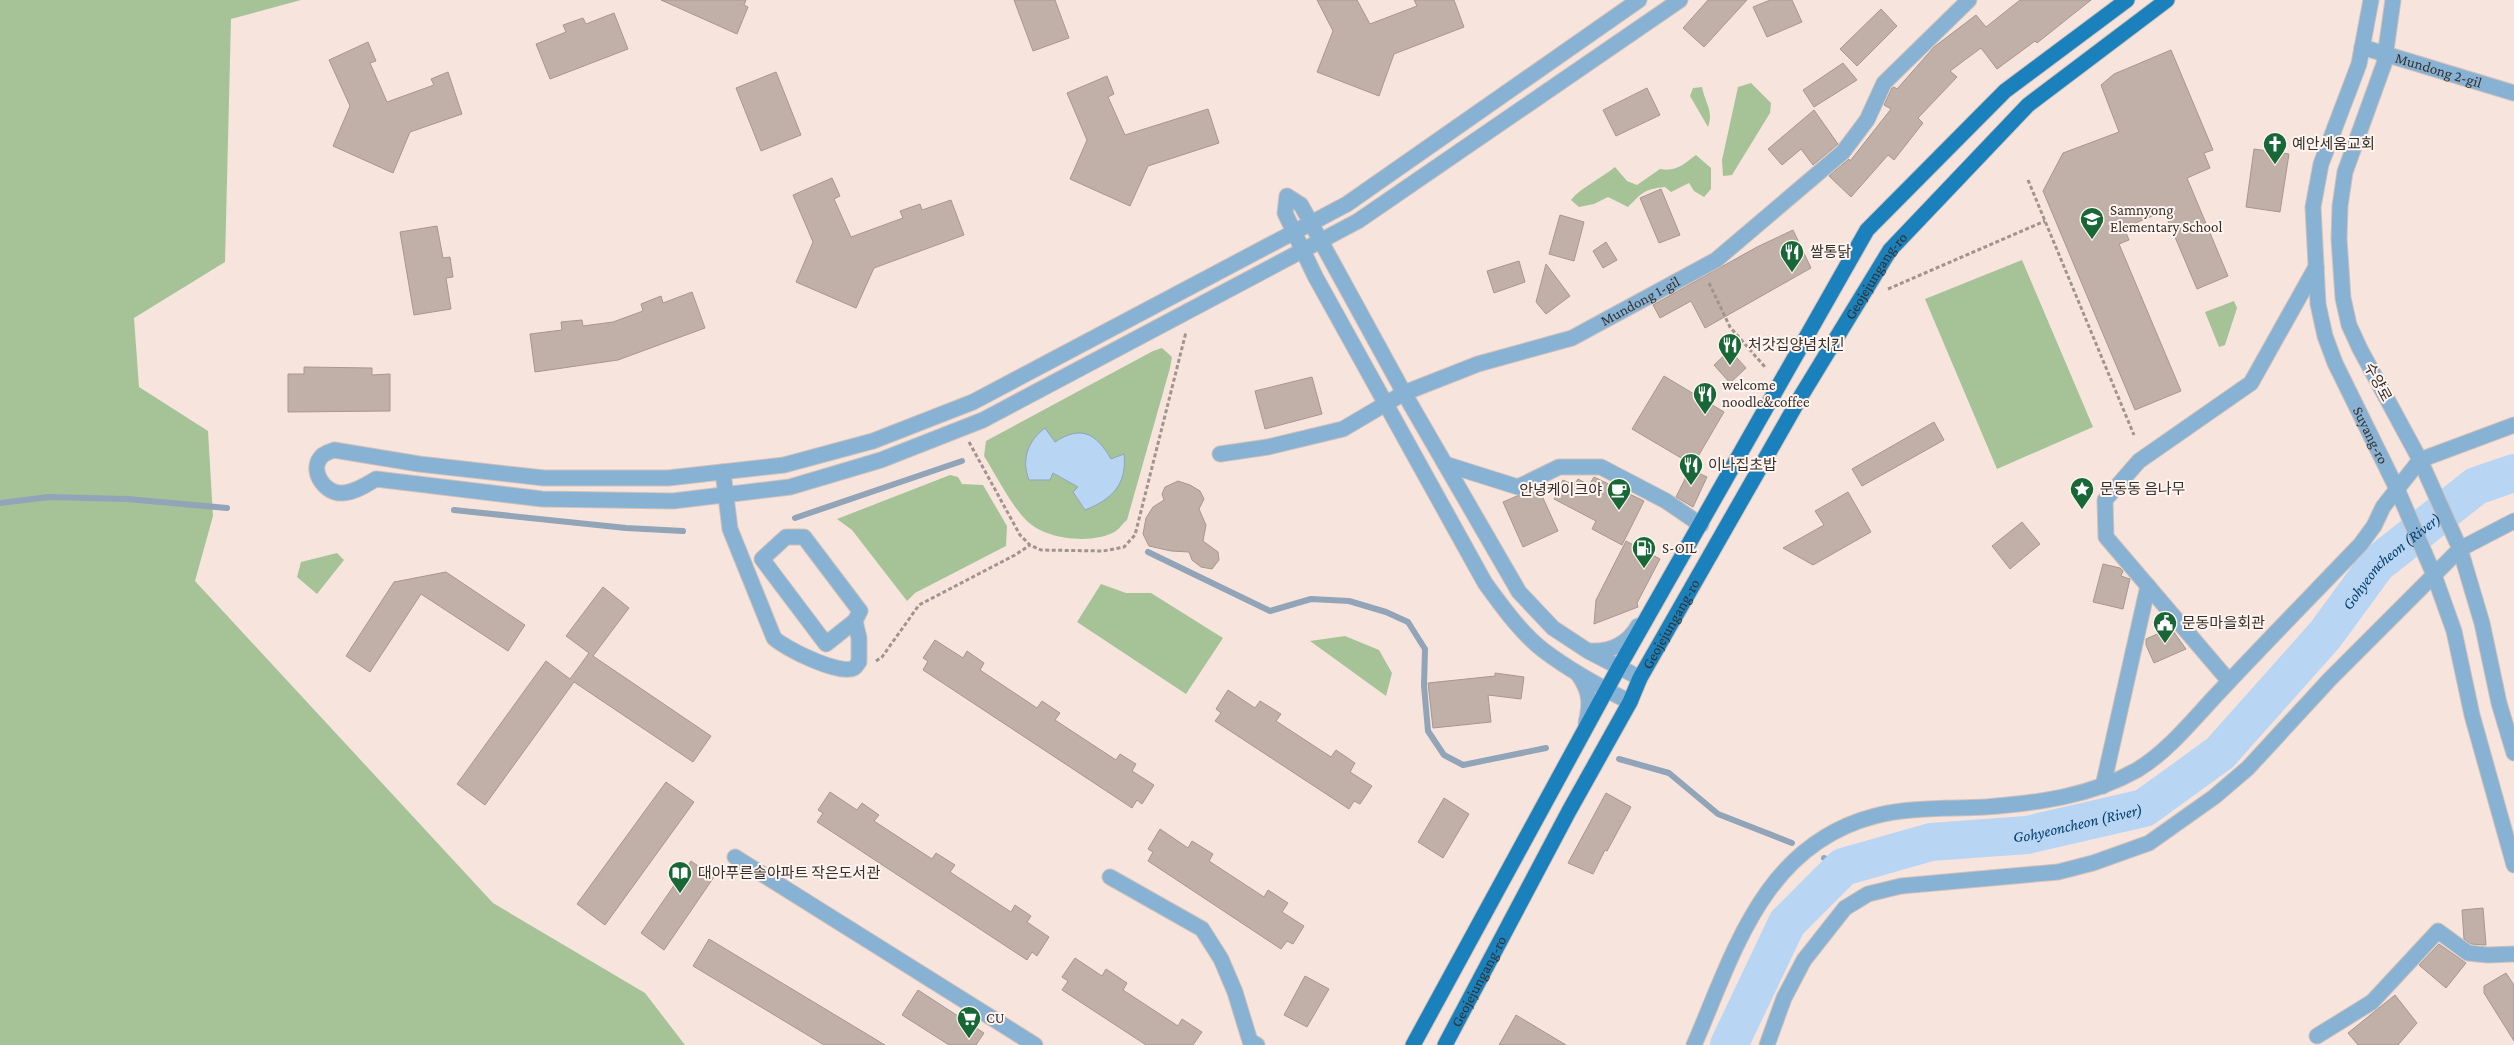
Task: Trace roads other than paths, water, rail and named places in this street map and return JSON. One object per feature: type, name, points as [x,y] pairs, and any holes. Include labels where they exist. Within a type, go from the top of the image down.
[{"type":"main road","name":"Geojejungang-ro","points":[[1413,1045],[1606,690],[1868,230],[2004,91],[2127,0]]},
{"type":"main road","name":"Geojejungang-ro","points":[[1445,1045],[1569,811],[1630,702],[1640,678],[1801,396],[1890,250],[2028,105],[2167,0]]},
{"type":"street","points":[[1640,0],[1347,204],[973,402],[874,441],[784,465],[668,478],[544,478],[419,464],[334,450],[323,455],[318,465],[318,477],[325,488],[333,493],[343,494],[356,490],[376,479],[542,500],[673,502],[790,487],[881,460],[983,420],[1358,221],[1680,0]]},
{"type":"street","name":"Mundong 1-gil","points":[[1220,454],[1268,447],[1343,429],[1404,393],[1478,364],[1572,338],[1716,260],[1843,152],[1867,120],[1884,83],[1968,0]]},
{"type":"street","name":"Suyang-ro","points":[[2371,0],[2359,64],[2321,164],[2313,208],[2318,304],[2325,336],[2335,363],[2397,489],[2434,575],[2454,631],[2472,715],[2514,865]]},
{"type":"street","name":"수양로","points":[[2393,0],[2386,54],[2345,172],[2340,206],[2339,239],[2343,298],[2349,325],[2360,350],[2420,460],[2460,549],[2482,623],[2499,703],[2514,753]]},
{"type":"street","name":"Mundong 2-gil","points":[[2362,47],[2514,93]]},
{"type":"street","points":[[1630,702],[1606,690],[1543,650],[1508,614],[1490,591],[1384,404],[1302,250],[1285,213],[1287,196],[1301,205],[1311,222],[1404,393],[1519,592],[1553,628],[1588,650],[1640,678]]},
{"type":"street","points":[[2229,681],[2106,536],[2105,500],[2139,461],[2251,383],[2316,267]]},
{"type":"street","points":[[1694,1045],[1735,949],[1756,908],[1772,883],[1795,859],[1817,842],[1843,828],[1875,816],[2041,801],[2074,795],[2103,786],[2138,769],[2163,750],[2360,545],[2374,526],[2383,507],[2420,460],[2514,425]]},
{"type":"street","points":[[1445,464],[1518,487],[1558,467],[1601,467],[1666,502],[1701,525]]},
{"type":"street","points":[[723,472],[730,529],[774,638],[782,646],[829,666],[845,670],[854,668],[859,662],[859,638],[855,621],[860,611],[804,537],[786,537],[762,559],[826,644],[855,621]]},
{"type":"street","points":[[1767,1045],[1784,998],[1804,960],[1845,908],[1868,894],[1901,886],[2058,872],[2117,855],[2149,843],[2214,797],[2248,768],[2330,679],[2460,549],[2514,520]]},
{"type":"street","points":[[2103,786],[2148,586]]},
{"type":"street","points":[[1588,650],[1610,649],[1627,640],[1646,612],[1657,602]]},
{"type":"street","points":[[1574,669],[1587,686],[1590,700],[1584,731]]},
{"type":"street","points":[[735,857],[1035,1045]]},
{"type":"street","points":[[1110,877],[1202,929],[1221,959],[1235,992],[1250,1041],[1257,1045]]},
{"type":"street","points":[[2317,1036],[2372,1002],[2438,931],[2468,953],[2488,955],[2514,954]]},
{"type":"water","points":[[1045,428],[1055,442],[1073,434],[1087,434],[1100,443],[1111,459],[1124,454],[1123,474],[1116,489],[1103,501],[1085,510],[1073,492],[1078,487],[1053,473],[1050,480],[1029,480],[1026,465],[1028,451],[1034,439]]},
{"type":"waterway","points":[[795,518],[962,461]]},
{"type":"waterway","name":"Gohyeoncheon (River)","points":[[1729,1045],[1787,923],[1843,867],[1931,842],[2027,835],[2144,808],[2220,753],[2325,635],[2377,564],[2476,486],[2514,473]]},
{"type":"waterway","points":[[0,503],[49,497],[127,499],[227,508]]},
{"type":"waterway","points":[[454,510],[626,528],[683,531]]},
{"type":"waterway","points":[[1148,552],[1270,611],[1311,599],[1349,601],[1386,612],[1408,622],[1425,649],[1424,686],[1428,731],[1444,755],[1463,765],[1546,748]]},
{"type":"waterway","points":[[1619,759],[1669,773],[1718,814],[1792,843]]},
{"type":"waterway","points":[[1824,858],[1843,867]]},
{"type":"place","name":"예안세움교회","points":[[2275,165]]},
{"type":"place","name":"Samnyong Elementary School","points":[[2092,240]]},
{"type":"place","name":"쌀통닭","points":[[1792,273]]},
{"type":"place","name":"처갓집양념치킨","points":[[1730,366]]},
{"type":"place","name":"welcome noodle&coffee","points":[[1705,415]]},
{"type":"place","name":"이나집초밥","points":[[1691,486]]},
{"type":"place","name":"문동동 음나무","points":[[2082,510]]},
{"type":"place","name":"안녕케이크야","points":[[1619,511]]},
{"type":"place","name":"S-OIL","points":[[1644,569]]},
{"type":"place","name":"문동마을회관","points":[[2165,644]]},
{"type":"place","name":"대아푸른솔아파트 작은도서관","points":[[680,894]]},
{"type":"place","name":"CU","points":[[969,1039]]}]
